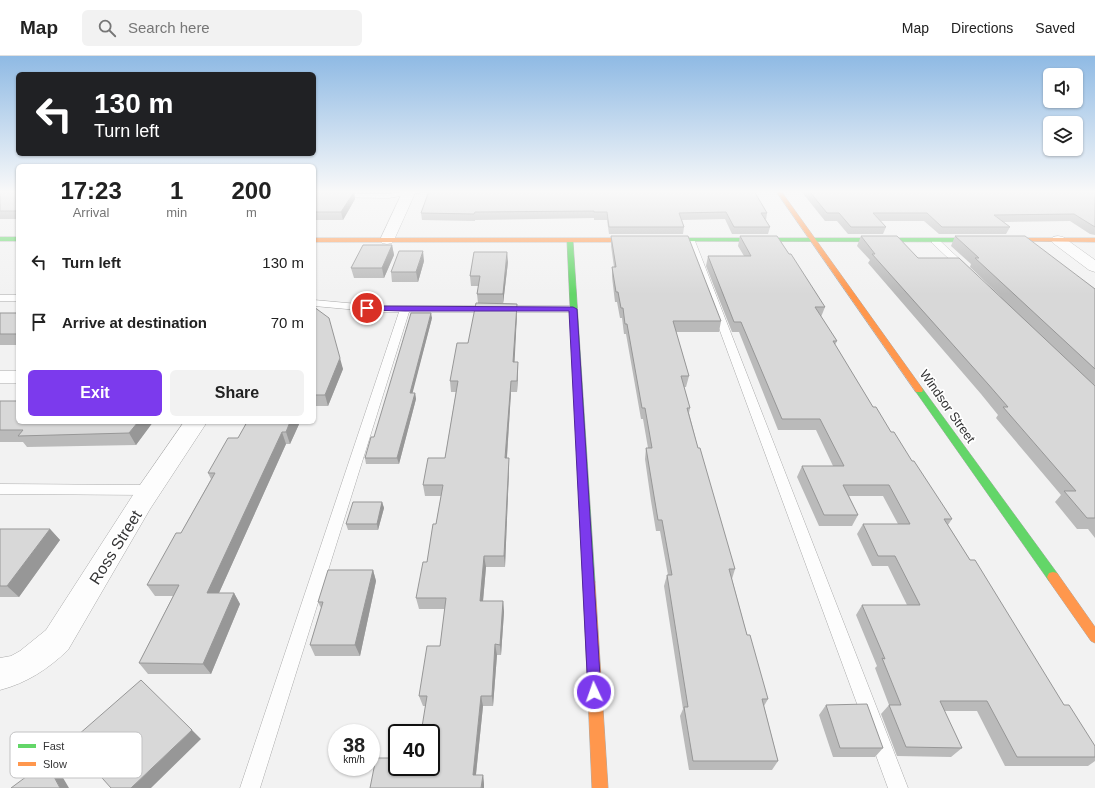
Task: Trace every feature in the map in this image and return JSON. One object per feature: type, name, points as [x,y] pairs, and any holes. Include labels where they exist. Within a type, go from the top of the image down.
[{"type":"street","points":[[387,240],[394,225]]},
{"type":"street","name":"Windsor Street","points":[[803,225],[1095,637]]},
{"type":"street","points":[[0,239],[16,239]]},
{"type":"street","points":[[316,240],[1095,240]]},
{"type":"street","points":[[570,240],[600,788]]},
{"type":"street","points":[[1058,240],[1095,267]]},
{"type":"street","points":[[0,377],[16,377]]},
{"type":"street","name":"Ross Street","points":[[13,669],[42,655],[57,640],[149,490],[175,450],[194,424]]},
{"type":"lane","points":[[691,241],[898,788]]},
{"type":"lane","points":[[935,241],[974,278]]},
{"type":"lane","points":[[0,298],[16,298]]},
{"type":"lane","points":[[316,303],[380,309],[573,309]]},
{"type":"lane","points":[[250,788],[405,309]]},
{"type":"lane","points":[[0,489],[149,490]]},
{"type":"building","points":[[609,225],[683,225],[684,227],[609,227]]},
{"type":"building","points":[[733,225],[769,225],[770,227],[734,227]]},
{"type":"building","points":[[849,225],[884,225],[886,227],[851,227]]},
{"type":"building","points":[[940,225],[1008,225],[1010,227],[942,227]]},
{"type":"building","points":[[611,236],[688,236],[721,321],[673,321],[689,376],[681,376],[690,408],[687,408],[735,569],[729,569],[747,635],[750,635],[768,699],[762,699],[778,761],[693,761],[684,707],[688,707],[667,575],[672,575],[662,520],[658,520],[646,448],[652,448],[645,408],[642,408],[623,308],[621,308],[618,292],[616,292],[612,267],[616,267]]},
{"type":"building","points":[[740,236],[777,236],[789,254],[791,254],[825,307],[815,307],[837,341],[833,341],[873,407],[876,407],[891,432],[894,432],[952,519],[944,519],[970,560],[975,560],[1064,705],[1069,705],[1095,746],[1095,757],[1017,757],[987,701],[940,701],[962,748],[906,747],[889,705],[901,705],[882,658],[885,659],[862,605],[920,605],[895,556],[878,556],[863,524],[910,524],[889,485],[843,485],[858,515],[824,515],[802,466],[844,466],[820,419],[782,419],[741,322],[734,322],[708,256],[751,256]]},
{"type":"building","points":[[861,236],[897,236],[918,258],[959,258],[1095,386],[1095,518],[1087,518],[1064,491],[1076,491],[1003,407],[1008,407],[872,254],[875,254]]},
{"type":"building","points":[[955,236],[1025,236],[1095,289],[1095,369],[975,258],[979,258]]},
{"type":"building","points":[[363,245],[392,245],[382,268],[351,268]]},
{"type":"building","points":[[399,251],[423,251],[416,272],[391,272]]},
{"type":"building","points":[[474,252],[507,252],[503,294],[477,294],[480,276],[470,276]]},
{"type":"building","points":[[476,303],[517,304],[513,362],[518,362],[517,381],[511,381],[505,458],[509,458],[504,556],[484,556],[480,601],[503,601],[500,645],[495,644],[492,696],[481,696],[473,775],[483,775],[481,788],[370,788],[372,776],[380,776],[380,758],[388,758],[388,776],[440,776],[440,724],[422,724],[427,696],[419,696],[427,646],[440,646],[446,598],[416,598],[423,562],[427,562],[433,524],[436,524],[443,485],[423,485],[428,458],[445,458],[458,381],[450,381],[457,343],[468,343]]},
{"type":"building","points":[[316,308],[329,318],[340,358],[325,395],[316,395]]},
{"type":"building","points":[[0,313],[16,313],[16,334],[0,334]]},
{"type":"building","points":[[411,313],[431,313],[410,393],[415,393],[397,458],[365,458],[371,437],[374,437]]},
{"type":"building","points":[[0,401],[16,401],[16,424],[136,424],[129,433],[18,436],[23,430],[0,430]]},
{"type":"building","points":[[246,424],[289,424],[286,432],[282,432],[207,593],[234,593],[203,664],[139,663],[179,585],[147,585],[176,533],[181,533],[215,473],[208,473],[228,438],[238,438]]},
{"type":"building","points":[[353,502],[382,502],[377,524],[346,524]]},
{"type":"building","points":[[0,529],[50,529],[7,586],[0,586]]},
{"type":"building","points":[[328,570],[373,570],[355,645],[310,645],[323,602],[318,602]]},
{"type":"building","points":[[141,680],[192,730],[142,778],[142,732],[81,732]]},
{"type":"building","points":[[867,704],[883,748],[840,748],[826,705]]},
{"type":"building","points":[[24,778],[55,778],[60,788],[11,788]]},
{"type":"building","points":[[102,778],[142,778],[131,788],[111,788]]},
{"type":"traffic: fast","points":[[0,239],[16,239]]},
{"type":"traffic: fast","points":[[631,240],[1017,240]]},
{"type":"traffic: fast","points":[[570,241],[589,582]]},
{"type":"traffic: fast","points":[[919,390],[1053,577]]},
{"type":"traffic: slow","points":[[802,225],[919,390]]},
{"type":"traffic: slow","points":[[316,240],[631,240]]},
{"type":"traffic: slow","points":[[1017,240],[1095,240]]},
{"type":"traffic: slow","points":[[1053,577],[1095,637]]},
{"type":"traffic: slow","points":[[589,582],[600,788]]},
{"type":"route","points":[[367,308],[573,309],[594,692]]}]
